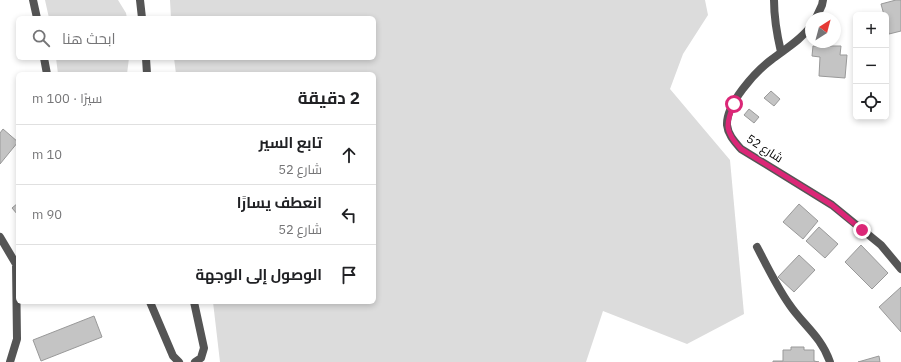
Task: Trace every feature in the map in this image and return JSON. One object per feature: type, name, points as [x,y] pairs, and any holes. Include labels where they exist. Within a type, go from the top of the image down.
[{"type":"street","points":[[33,0],[37,16]]},
{"type":"street","points":[[140,0],[142,16]]},
{"type":"street","points":[[774,0],[776,33],[781,52]]},
{"type":"street","points":[[819,12],[823,0]]},
{"type":"street","name":"شارع 52","points":[[805,33],[757,72],[734,104],[728,118],[727,127],[734,141],[741,149],[832,205],[881,245],[901,270]]},
{"type":"street","points":[[44,60],[47,72]]},
{"type":"street","points":[[146,60],[148,72]]},
{"type":"street","points":[[0,237],[16,264],[16,339],[10,362]]},
{"type":"street","points":[[757,247],[789,305],[812,330],[827,352],[830,362]]},
{"type":"street","points":[[151,304],[173,356],[179,362]]},
{"type":"street","points":[[194,304],[204,348],[201,358],[195,362]]},
{"type":"shaded area","points":[[45,0],[118,0],[127,16],[49,16]]},
{"type":"shaded area","points":[[170,0],[705,0],[708,15],[683,54],[670,89],[730,160],[744,314],[687,344],[603,311],[586,362],[220,362],[213,304],[376,304],[376,72],[176,72],[174,60],[376,60],[376,16],[171,16]]},
{"type":"shaded area","points":[[56,60],[129,60],[127,72],[58,72]]},
{"type":"building","points":[[901,0],[901,31],[889,34],[889,12],[883,12],[881,4]]},
{"type":"building","points":[[813,48],[841,48],[840,55],[847,55],[845,78],[819,76],[820,57],[812,56]]},
{"type":"building","points":[[771,91],[780,99],[774,106],[764,98]]},
{"type":"building","points":[[749,109],[759,117],[754,123],[744,115]]},
{"type":"building","points":[[3,129],[16,140],[16,144],[0,164],[0,133]]},
{"type":"building","points":[[799,204],[818,221],[803,239],[783,222]]},
{"type":"building","points":[[16,205],[16,213],[12,208]]},
{"type":"building","points":[[819,227],[838,244],[825,258],[806,241]]},
{"type":"building","points":[[861,245],[888,273],[872,289],[845,262]]},
{"type":"building","points":[[799,255],[815,270],[794,292],[778,277]]},
{"type":"building","points":[[901,287],[901,332],[879,307]]},
{"type":"building","points":[[94,316],[102,337],[41,361],[33,340]]},
{"type":"building","points":[[791,347],[804,347],[804,350],[814,350],[814,361],[819,362],[773,362],[783,361],[783,350],[791,350]]},
{"type":"building","points":[[879,356],[880,362],[858,362]]},
{"type":"route","points":[[734,104],[728,118],[727,127],[734,141],[741,149],[832,205],[862,230]]}]
